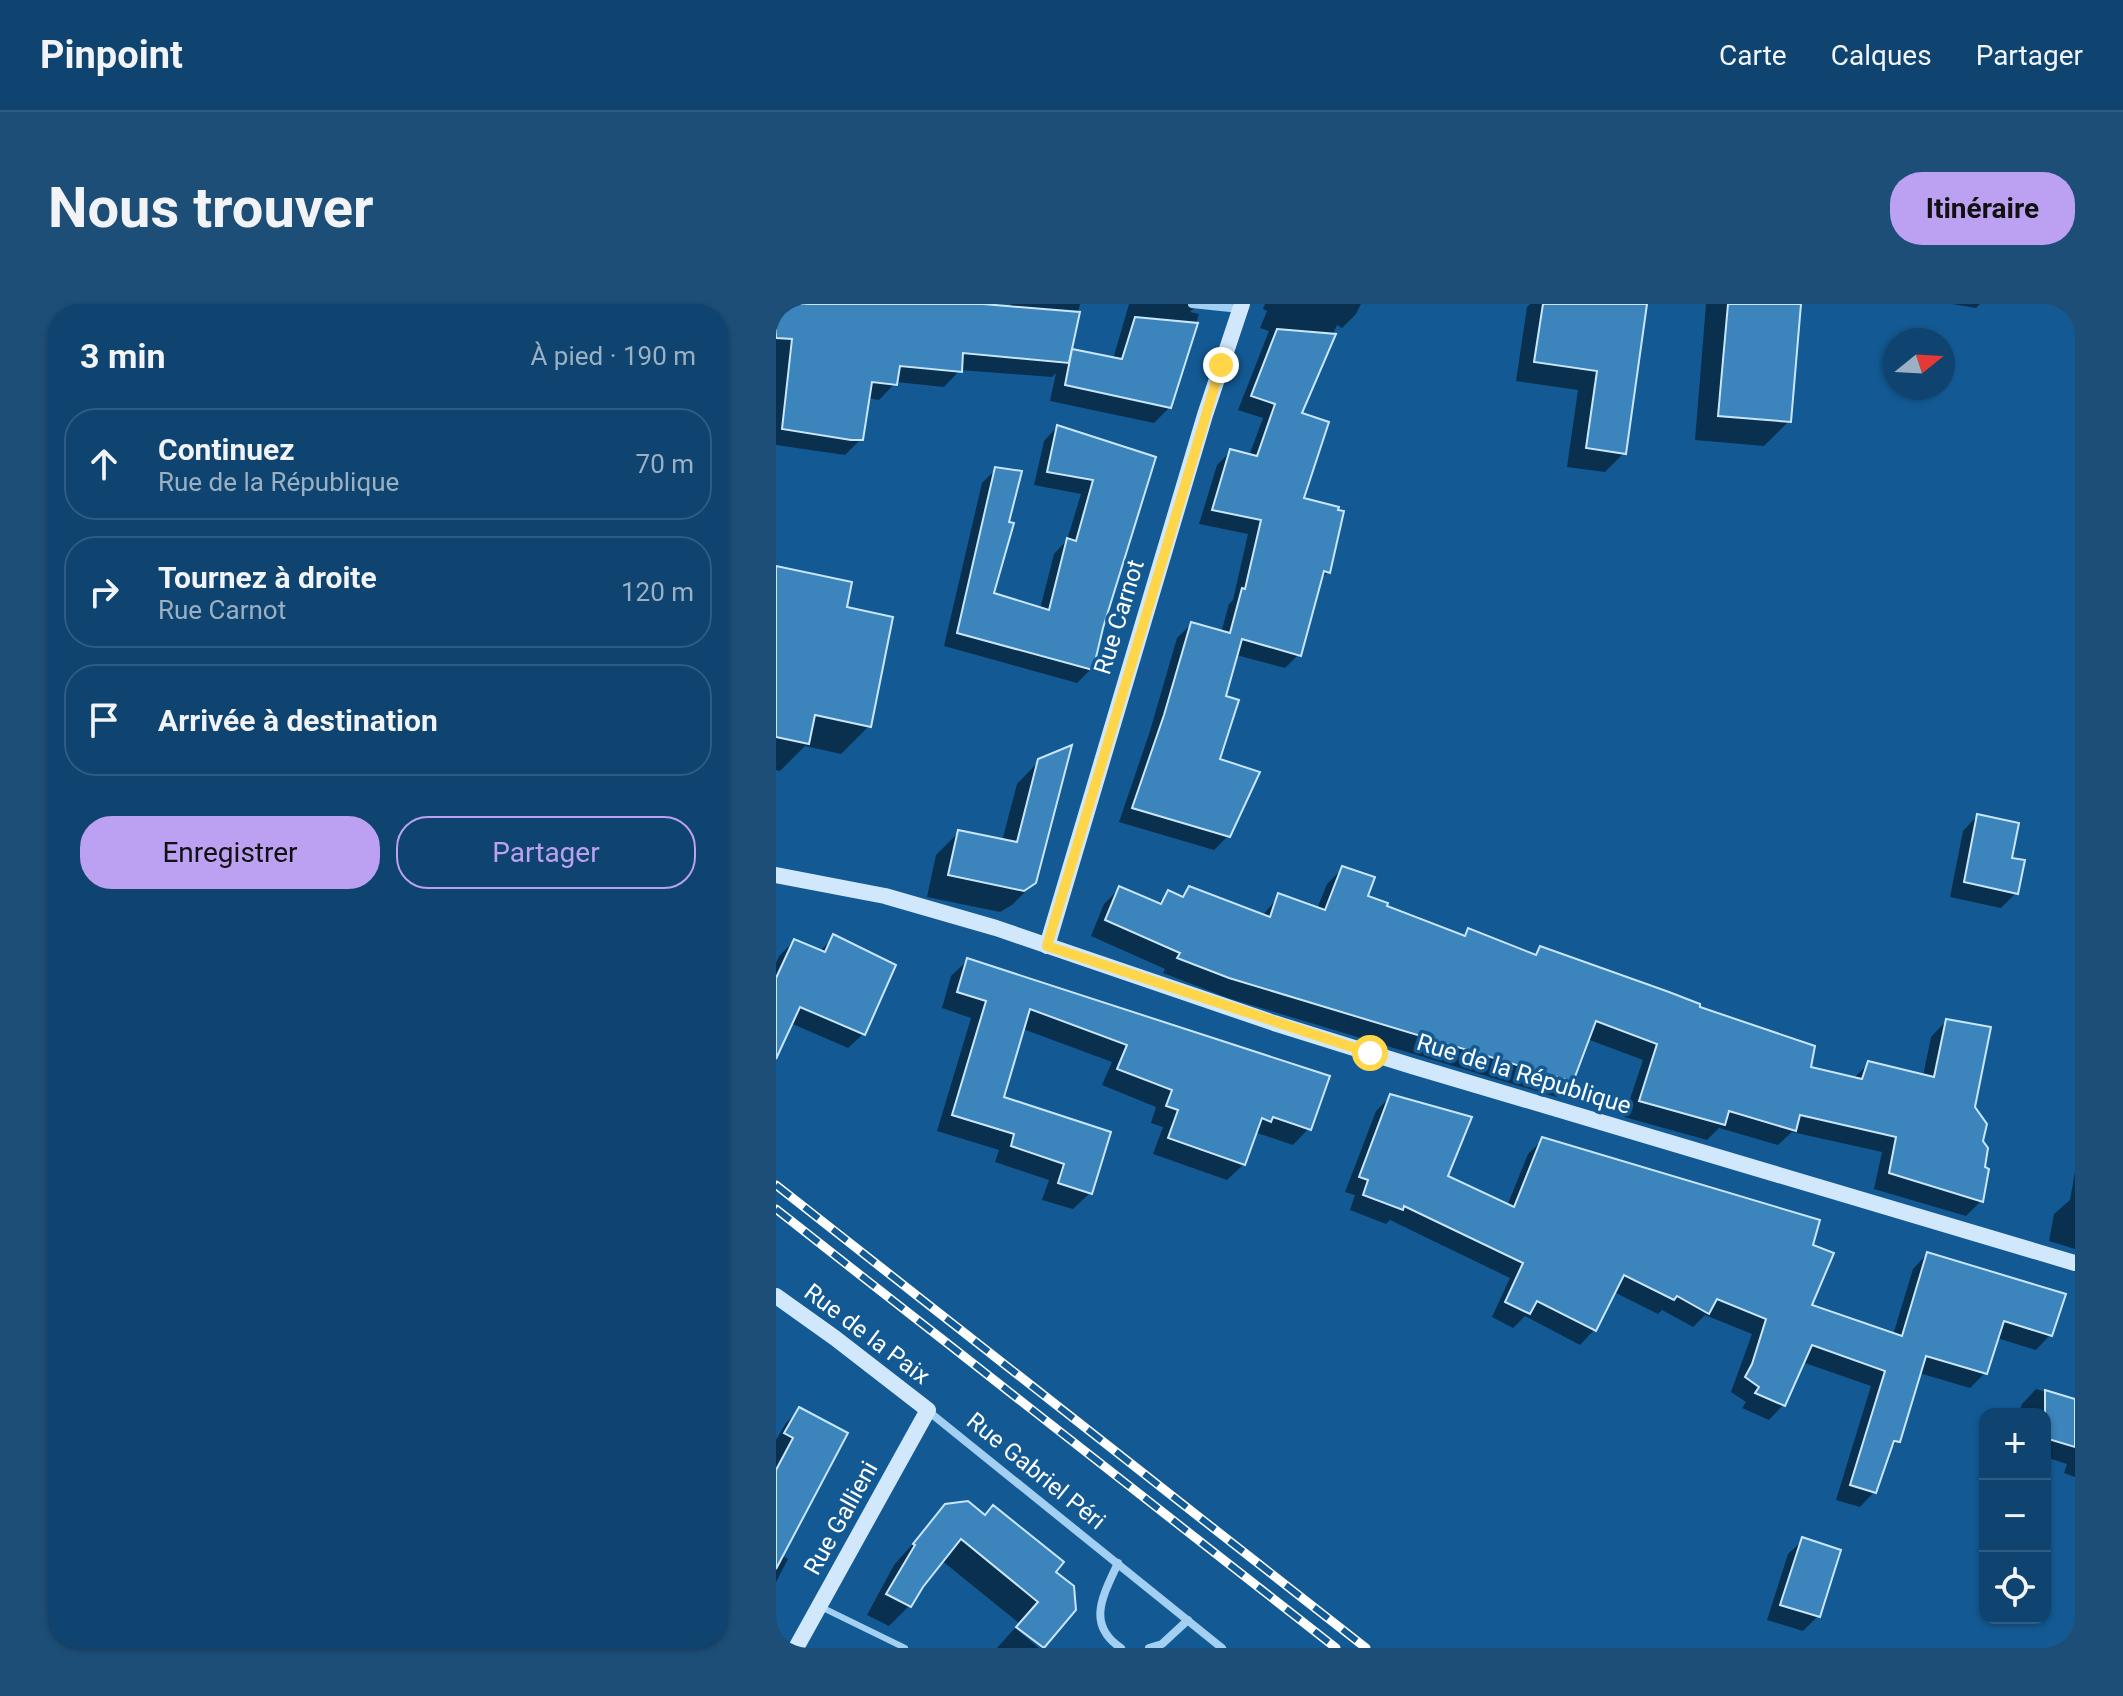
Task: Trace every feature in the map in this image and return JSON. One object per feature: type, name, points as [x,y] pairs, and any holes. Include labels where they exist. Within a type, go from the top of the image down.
[{"type":"main road","name":"Rue Carnot","points":[[1047,946],[1205,415],[1241,306]]},
{"type":"main road","name":"Rue de la République","points":[[776,875],[885,896],[1412,1066],[2075,1263]]},
{"type":"main road","name":"Rue de la Paix","points":[[776,1296],[928,1410]]},
{"type":"main road","name":"Rue Gallieni","points":[[796,1648],[928,1410]]},
{"type":"street","points":[[1192,304],[1241,306]]},
{"type":"street","name":"Rue Gabriel Péri","points":[[928,1410],[1222,1648]]},
{"type":"street","points":[[1118,1563],[1102,1598],[1100,1617],[1110,1645],[1121,1648]]},
{"type":"street","points":[[1149,1648],[1162,1644],[1188,1620]]},
{"type":"lane","points":[[819,1606],[905,1648]]},
{"type":"building","points":[[776,304],[983,304],[1080,312],[1069,363],[963,353],[962,372],[900,366],[897,385],[872,382],[863,440],[851,440],[782,429],[792,339],[776,338]]},
{"type":"building","points":[[1543,304],[1647,304],[1626,454],[1586,448],[1597,371],[1534,362]]},
{"type":"building","points":[[1728,304],[1801,304],[1791,422],[1718,416]]},
{"type":"building","points":[[1135,317],[1198,323],[1171,408],[1065,385],[1072,349],[1122,359]]},
{"type":"building","points":[[1277,329],[1336,334],[1302,413],[1329,422],[1304,498],[1344,511],[1330,573],[1324,571],[1301,656],[1242,639],[1226,696],[1239,700],[1220,759],[1260,772],[1230,837],[1132,808],[1191,622],[1230,633],[1242,588],[1245,589],[1261,520],[1212,510],[1230,449],[1257,456],[1275,404],[1251,396]]},
{"type":"building","points":[[1057,425],[1156,457],[1093,670],[957,633],[995,467],[1022,471],[1009,522],[1014,523],[994,593],[1049,610],[1067,538],[1076,541],[1093,480],[1047,472]]},
{"type":"building","points":[[776,566],[852,582],[847,607],[893,617],[871,727],[815,715],[809,744],[776,737]]},
{"type":"building","points":[[1072,745],[1036,883],[1024,891],[948,875],[958,830],[1017,842],[1038,759]]},
{"type":"building","points":[[1977,814],[2019,823],[2012,858],[2025,860],[2018,894],[1964,882]]},
{"type":"building","points":[[1342,866],[1375,877],[1368,896],[1465,936],[1468,928],[1536,955],[1540,946],[1669,992],[1700,1004],[1700,1007],[1815,1046],[1811,1067],[1862,1079],[1868,1061],[1934,1077],[1946,1019],[1991,1027],[1975,1107],[1987,1124],[1983,1141],[1988,1148],[1985,1167],[1989,1169],[1983,1202],[1889,1173],[1896,1137],[1800,1115],[1796,1131],[1729,1111],[1725,1125],[1639,1101],[1657,1044],[1596,1021],[1573,1082],[1229,978],[1177,958],[1180,953],[1105,920],[1119,886],[1161,904],[1168,890],[1183,897],[1189,886],[1270,917],[1278,893],[1325,910]]},
{"type":"building","points":[[833,934],[896,965],[865,1035],[800,1007],[776,1059],[776,978],[794,939],[825,952]]},
{"type":"building","points":[[967,958],[1330,1076],[1311,1130],[1273,1117],[1271,1122],[1262,1118],[1245,1165],[1168,1138],[1178,1110],[1166,1106],[1172,1090],[1117,1069],[1127,1045],[1030,1009],[1004,1097],[1111,1132],[1092,1194],[1058,1183],[1064,1164],[1011,1146],[1014,1134],[952,1115],[986,1001],[957,992]]},
{"type":"building","points":[[1390,1094],[1472,1117],[1448,1176],[1514,1207],[1542,1137],[1820,1220],[1813,1245],[1834,1253],[1812,1305],[1902,1336],[1927,1252],[2066,1294],[2052,1336],[2004,1321],[1987,1374],[1926,1356],[1900,1442],[1894,1441],[1876,1493],[1850,1485],[1885,1371],[1812,1345],[1785,1406],[1755,1393],[1759,1387],[1745,1377],[1766,1319],[1717,1299],[1709,1314],[1677,1296],[1674,1300],[1624,1275],[1596,1331],[1537,1301],[1530,1314],[1505,1302],[1523,1263],[1404,1206],[1403,1210],[1363,1195],[1368,1180],[1359,1177]]},
{"type":"building","points":[[2045,1390],[2075,1399],[2075,1447],[2051,1440],[2051,1408],[2045,1408]]},
{"type":"building","points":[[799,1407],[848,1433],[776,1569],[776,1470],[793,1438],[784,1433]]},
{"type":"building","points":[[968,1501],[985,1515],[993,1505],[1064,1562],[1056,1572],[1074,1586],[1076,1610],[1044,1648],[1016,1627],[1038,1602],[961,1539],[911,1607],[886,1594],[913,1544],[945,1504]]},
{"type":"building","points":[[1802,1537],[1841,1550],[1820,1617],[1780,1605]]},
{"type":"railway","points":[[776,1185],[1366,1648]]},
{"type":"railway","points":[[776,1209],[1336,1648]]},
{"type":"route","points":[[1221,365],[1047,946],[1370,1053]]}]
